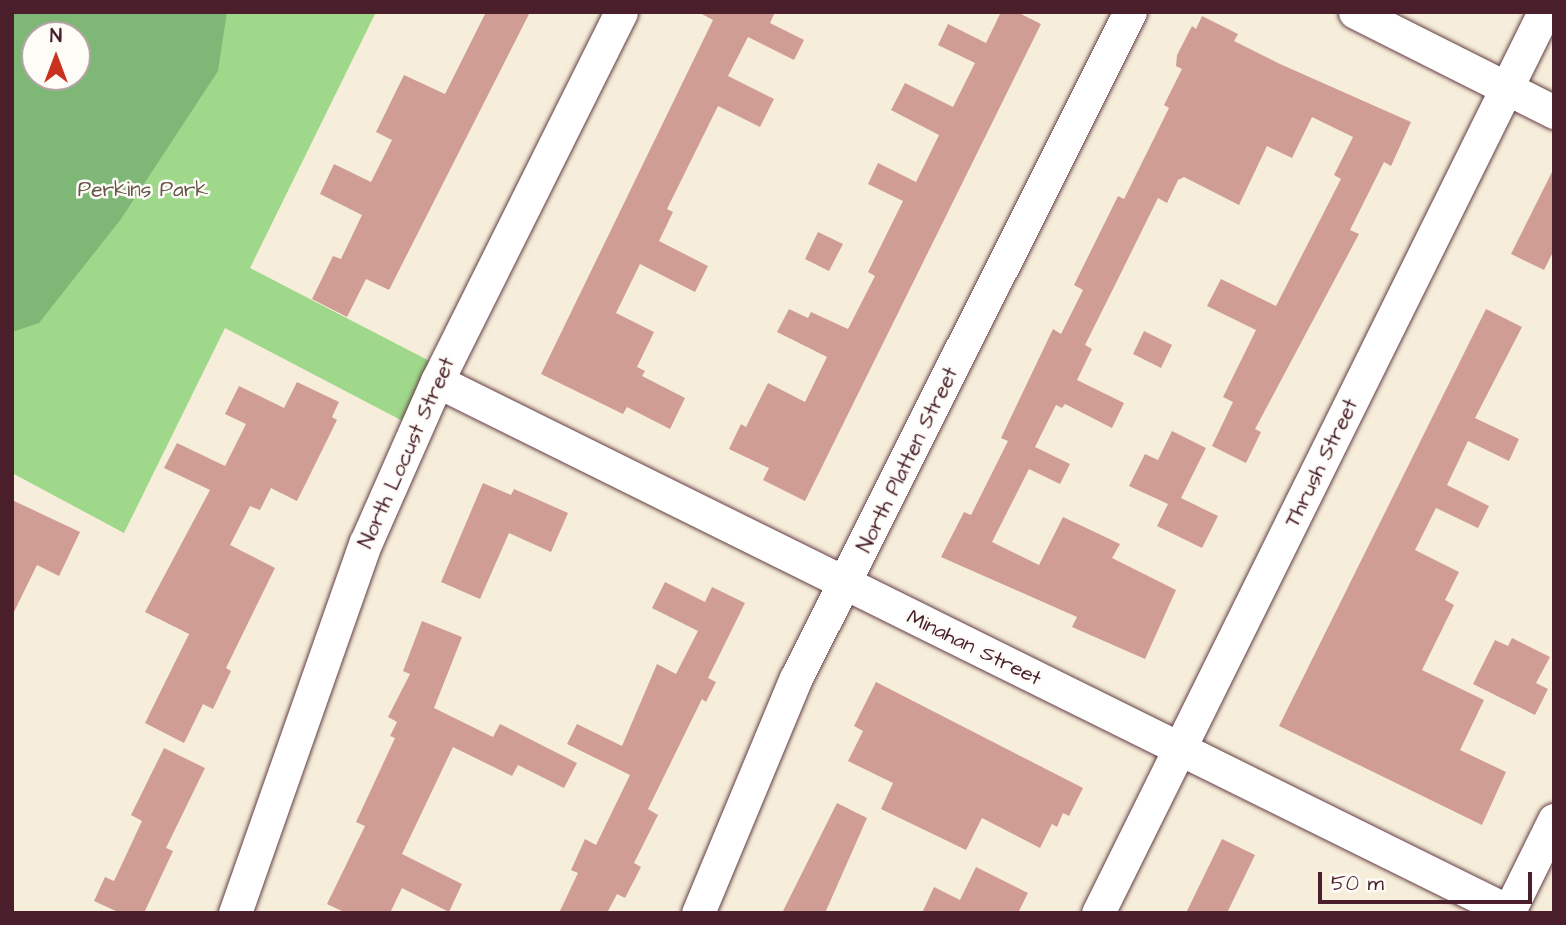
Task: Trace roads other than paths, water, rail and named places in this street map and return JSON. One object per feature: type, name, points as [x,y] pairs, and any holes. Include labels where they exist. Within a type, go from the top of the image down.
[{"type":"street","name":"North Locust Street","points":[[235,913],[366,542],[437,381],[621,12]]},
{"type":"street","name":"North Platten Street","points":[[698,913],[796,678],[845,586],[1130,12]]},
{"type":"street","points":[[1354,12],[1554,112]]},
{"type":"street","name":"Thrush Street","points":[[1098,913],[1544,12]]},
{"type":"street","name":"Minahan Street","points":[[437,381],[845,586],[1509,912]]},
{"type":"street","points":[[1509,912],[1554,820]]},
{"type":"park label","name":"Perkins Park","points":[[143,190]]}]
